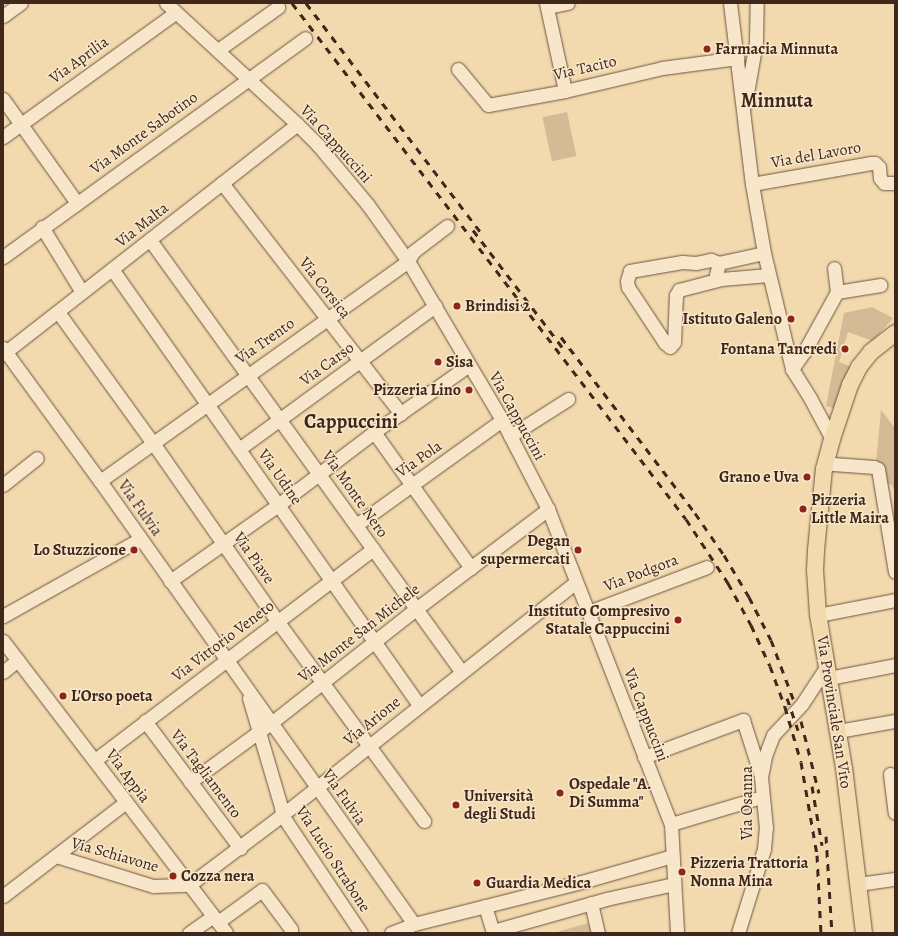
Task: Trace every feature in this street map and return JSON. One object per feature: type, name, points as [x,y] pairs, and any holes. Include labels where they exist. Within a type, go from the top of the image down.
[{"type":"main road","name":"Via Provinciale San Vito","points":[[864,933],[838,731],[818,615],[815,570],[824,469],[832,439],[850,385],[859,367],[871,352],[889,338]]},
{"type":"main road","name":"Via Provinciale San Vito","points":[[823,491],[864,372],[889,338]]},
{"type":"street","points":[[3,16],[21,3]]},
{"type":"street","name":"Via Cappuccini","points":[[166,3],[297,124],[318,146],[368,205],[408,261],[502,420],[548,509],[671,824],[677,933]]},
{"type":"street","points":[[565,90],[546,5],[568,3]]},
{"type":"street","name":"Via del Lavoro","points":[[730,3],[752,184],[769,275],[792,369],[810,398],[832,439]]},
{"type":"street","name":"Via del Lavoro","points":[[743,115],[754,54],[757,3]]},
{"type":"street","points":[[218,50],[278,7]]},
{"type":"street","name":"Via Aprilia","points":[[3,137],[176,12]]},
{"type":"street","name":"Via Monte Sabotino","points":[[3,257],[42,227],[305,38]]},
{"type":"street","name":"Via Tacito","points":[[458,69],[488,106],[662,68],[737,58]]},
{"type":"street","points":[[3,99],[77,203]]},
{"type":"street","name":"Via Malta","points":[[4,351],[58,312],[297,124]]},
{"type":"street","name":"Via del Lavoro","points":[[752,184],[871,162],[875,163],[879,167],[880,178],[884,183],[895,183]]},
{"type":"street","name":"Via Corsica","points":[[222,183],[401,414]]},
{"type":"street","name":"Via Trento","points":[[100,481],[408,261],[413,252],[447,226]]},
{"type":"street","points":[[42,227],[82,292]]},
{"type":"street","name":"Via Monte Nero","points":[[150,240],[280,418],[461,672]]},
{"type":"street","points":[[764,253],[718,263],[711,260],[696,263],[682,262],[630,271],[627,281],[628,287],[665,344],[670,347],[674,342],[676,295],[679,290],[720,280],[769,275]]},
{"type":"street","points":[[718,263],[716,276],[720,280]]},
{"type":"street","points":[[792,369],[804,352],[837,292],[834,268]]},
{"type":"street","name":"Via Udine","points":[[112,270],[419,705]]},
{"type":"street","points":[[837,292],[880,285]]},
{"type":"street","name":"Via Carso","points":[[239,449],[435,306]]},
{"type":"street","name":"Via Piave","points":[[58,312],[153,442],[278,622],[424,821]]},
{"type":"street","name":"Via Fulvia","points":[[4,351],[100,481],[246,690],[414,924]]},
{"type":"street","points":[[170,581],[278,505],[374,432],[469,365]]},
{"type":"street","points":[[510,436],[568,399]]},
{"type":"street","name":"Via Pola","points":[[356,525],[502,420]]},
{"type":"street","points":[[374,432],[471,568]]},
{"type":"street","points":[[3,485],[37,458]]},
{"type":"street","points":[[833,464],[874,467],[878,469],[895,572]]},
{"type":"street","name":"Via Monte San Michele","points":[[190,782],[258,733],[416,609],[548,509]]},
{"type":"street","points":[[3,616],[140,539]]},
{"type":"street","name":"Via Vittorio Veneto","points":[[95,760],[373,549]]},
{"type":"street","name":"Via Podgora","points":[[588,612],[707,567]]},
{"type":"street","name":"Via Arione","points":[[189,885],[240,848],[576,582]]},
{"type":"street","points":[[818,615],[895,600]]},
{"type":"street","name":"Via Appia","points":[[3,641],[219,924]]},
{"type":"street","points":[[3,672],[18,660]]},
{"type":"street","points":[[828,672],[895,665]]},
{"type":"street","name":"Via Osanna","points":[[738,933],[764,850],[766,828],[760,757],[773,735],[802,704],[828,672]]},
{"type":"street","name":"Via Fulvia","points":[[246,690],[258,733]]},
{"type":"street","points":[[644,757],[743,720],[760,757]]},
{"type":"street","name":"Via Tagliamento","points":[[145,721],[240,848]]},
{"type":"street","points":[[838,731],[895,721]]},
{"type":"street","name":"Via Lucio Strabone","points":[[258,733],[281,806],[282,815],[361,933]]},
{"type":"street","points":[[890,774],[895,813]]},
{"type":"street","points":[[671,824],[755,799]]},
{"type":"street","points":[[3,896],[126,802]]},
{"type":"street","name":"Via Schiavone","points":[[56,856],[153,886],[189,885]]},
{"type":"street","points":[[399,932],[414,924],[585,881],[672,856]]},
{"type":"street","points":[[858,884],[895,879]]},
{"type":"street","points":[[585,881],[592,884],[597,890],[596,898],[591,903]]},
{"type":"street","points":[[485,906],[493,932],[591,903],[664,885],[674,884]]},
{"type":"street","points":[[189,933],[219,924],[262,890],[291,929]]},
{"type":"street","points":[[591,903],[598,933]]},
{"type":"shaded area","points":[[567,112],[576,156],[552,161],[543,117]]},
{"type":"shaded area","points":[[872,307],[893,318],[873,341],[848,332],[839,362],[853,367],[837,409],[826,406],[844,313]]},
{"type":"shaded area","points":[[881,410],[895,428],[895,492],[891,484],[883,485],[881,463],[876,463]]},
{"type":"shaded area","points":[[588,923],[591,933],[554,933],[557,932]]},
{"type":"railway","points":[[292,3],[686,519],[728,583],[751,625],[770,666],[785,707],[801,762],[817,855],[821,933]]},
{"type":"railway","points":[[306,3],[482,234]]},
{"type":"railway","points":[[473,230],[563,348]]},
{"type":"railway","points":[[561,337],[695,513],[724,555],[749,597],[771,640],[795,704]]},
{"type":"railway","points":[[787,698],[798,730]]},
{"type":"railway","points":[[801,721],[819,793]]},
{"type":"railway","points":[[812,786],[822,845]]},
{"type":"railway","points":[[826,836],[832,933]]},
{"type":"place","name":"Farmacia Minnuta","points":[[707,49]]},
{"type":"place","name":"Brindisi 2","points":[[457,306]]},
{"type":"place","name":"Istituto Galeno","points":[[791,319]]},
{"type":"place","name":"Fontana Tancredi","points":[[845,349]]},
{"type":"place","name":"Sisa","points":[[438,362]]},
{"type":"place","name":"Pizzeria Lino","points":[[469,390]]},
{"type":"place","name":"Grano e Uva","points":[[807,477]]},
{"type":"place","name":"Pizzeria Little Maira","points":[[803,509]]},
{"type":"place","name":"Lo Stuzzicone","points":[[134,550]]},
{"type":"place","name":"Degan supermercati","points":[[578,550]]},
{"type":"place","name":"Instituto Compresivo Statale Cappuccini","points":[[678,620]]},
{"type":"place","name":"L'Orso poeta","points":[[63,696]]},
{"type":"place","name":"Ospedale \"A. Di Summa\"","points":[[560,793]]},
{"type":"place","name":"Università degli Studi","points":[[456,805]]},
{"type":"place","name":"Pizzeria Trattoria Nonna Mina","points":[[682,872]]},
{"type":"place","name":"Cozza nera","points":[[173,876]]},
{"type":"place","name":"Guardia Medica","points":[[477,883]]},
{"type":"district","name":"Minnuta","points":[[777,100]]},
{"type":"district","name":"Cappuccini","points":[[351,421]]}]
